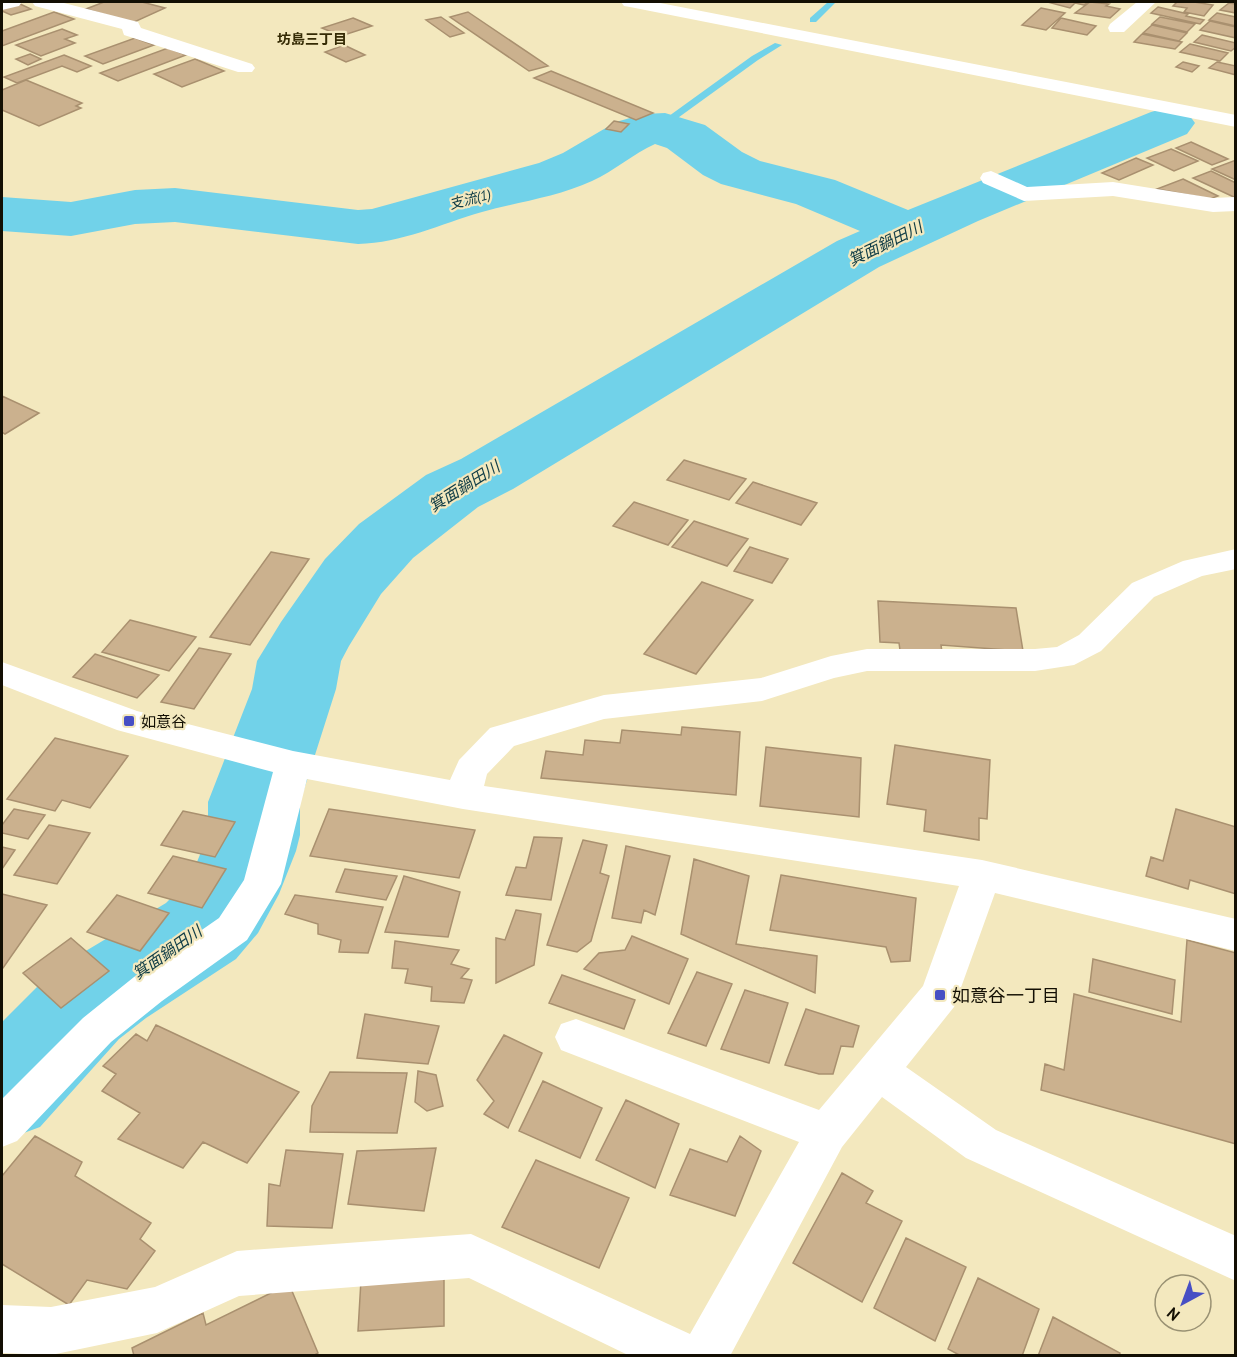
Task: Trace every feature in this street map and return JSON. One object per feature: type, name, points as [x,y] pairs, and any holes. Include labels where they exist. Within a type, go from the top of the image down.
[{"type":"street","points":[[2,5],[13,2]]},
{"type":"street","points":[[41,2],[132,26],[131,31],[245,68]]},
{"type":"street","points":[[630,2],[1236,121]]},
{"type":"street","points":[[1118,28],[1147,2]]},
{"type":"street","points":[[994,180],[1020,192],[1035,194],[1113,189],[1213,204],[1236,204]]},
{"type":"street","points":[[463,796],[471,769],[502,737],[604,707],[762,689],[831,667],[867,660],[1035,660],[1063,657],[1090,643],[1143,590],[1194,568],[1236,559]]},
{"type":"street","points":[[2,674],[129,721],[287,762],[463,796],[982,875],[1236,935]]},
{"type":"street","points":[[2,1126],[97,1030],[148,989],[233,929],[262,884],[287,762]]},
{"type":"street","points":[[704,1356],[827,1133],[940,995],[982,875]]},
{"type":"street","points":[[576,1036],[827,1133]]},
{"type":"street","points":[[878,1071],[981,1144],[1236,1259]]},
{"type":"street","points":[[2,1329],[51,1331],[157,1310],[237,1274],[471,1256],[684,1356]]},
{"type":"building","points":[[104,2],[142,2],[165,8],[132,23],[86,9]]},
{"type":"building","points":[[1088,2],[1084,5],[1075,3],[1070,8],[1051,3]]},
{"type":"building","points":[[1090,2],[1109,4],[1106,6],[1120,9],[1110,18],[1075,13]]},
{"type":"building","points":[[1177,2],[1213,5],[1204,16],[1184,12],[1187,8],[1173,6]]},
{"type":"building","points":[[18,3],[31,9],[11,15],[2,11],[2,8]]},
{"type":"building","points":[[1229,3],[1236,4],[1236,13],[1220,10]]},
{"type":"building","points":[[1158,7],[1204,20],[1200,24],[1151,13]]},
{"type":"building","points":[[1041,8],[1065,13],[1046,30],[1022,25]]},
{"type":"building","points":[[54,12],[74,19],[2,46],[2,31]]},
{"type":"building","points":[[468,12],[548,66],[529,71],[450,17]]},
{"type":"building","points":[[1217,13],[1236,17],[1236,26],[1209,20]]},
{"type":"building","points":[[441,17],[464,33],[450,37],[426,20]]},
{"type":"building","points":[[1160,17],[1195,24],[1187,32],[1152,24]]},
{"type":"building","points":[[353,18],[372,26],[341,36],[322,28]]},
{"type":"building","points":[[1061,18],[1096,26],[1087,35],[1052,28]]},
{"type":"building","points":[[1210,21],[1236,27],[1236,38],[1200,30]]},
{"type":"building","points":[[1152,25],[1187,33],[1179,41],[1143,33]]},
{"type":"building","points":[[62,29],[77,35],[65,39],[75,43],[41,56],[16,45]]},
{"type":"building","points":[[1142,34],[1182,42],[1175,49],[1134,42]]},
{"type":"building","points":[[1202,35],[1236,43],[1236,47],[1231,51],[1194,42]]},
{"type":"building","points":[[135,38],[154,45],[103,64],[85,56]]},
{"type":"building","points":[[1190,44],[1228,53],[1220,61],[1180,52]]},
{"type":"building","points":[[344,45],[365,55],[346,62],[325,52]]},
{"type":"building","points":[[168,48],[186,55],[118,81],[100,73]]},
{"type":"building","points":[[30,54],[41,59],[28,65],[16,59]]},
{"type":"building","points":[[64,55],[91,66],[77,72],[62,66],[17,83],[4,77]]},
{"type":"building","points":[[195,59],[224,71],[182,87],[154,74]]},
{"type":"building","points":[[1183,62],[1199,66],[1192,72],[1176,67]]},
{"type":"building","points":[[1217,62],[1236,66],[1236,75],[1209,68]]},
{"type":"building","points":[[551,71],[653,113],[636,120],[534,78]]},
{"type":"building","points":[[26,80],[82,103],[76,106],[81,108],[39,126],[2,110],[2,90]]},
{"type":"building","points":[[614,121],[629,124],[621,132],[606,129]]},
{"type":"building","points":[[1191,142],[1228,159],[1212,165],[1176,148]]},
{"type":"building","points":[[1171,149],[1198,161],[1174,171],[1147,158]]},
{"type":"building","points":[[1136,158],[1153,165],[1119,180],[1102,173]]},
{"type":"building","points":[[1236,160],[1236,180],[1212,169]]},
{"type":"building","points":[[1211,171],[1236,183],[1236,198],[1193,178]]},
{"type":"building","points":[[1183,179],[1218,196],[1210,199],[1157,189]]},
{"type":"building","points":[[2,396],[39,413],[5,434],[2,432]]},
{"type":"building","points":[[684,460],[746,479],[729,500],[667,480]]},
{"type":"building","points":[[753,482],[817,503],[801,525],[736,503]]},
{"type":"building","points":[[634,502],[688,520],[668,545],[613,526]]},
{"type":"building","points":[[694,521],[748,539],[727,566],[672,547]]},
{"type":"building","points":[[750,547],[788,559],[772,583],[734,571]]},
{"type":"building","points":[[271,552],[309,559],[250,645],[210,637]]},
{"type":"building","points":[[702,582],[753,600],[696,674],[644,654]]},
{"type":"building","points":[[878,601],[1016,608],[1023,651],[941,645],[942,652],[900,650],[899,643],[880,642]]},
{"type":"building","points":[[130,620],[196,637],[169,671],[102,652]]},
{"type":"building","points":[[199,648],[231,654],[194,709],[161,702]]},
{"type":"building","points":[[95,654],[159,675],[137,698],[73,677]]},
{"type":"building","points":[[682,727],[740,732],[736,795],[541,778],[546,751],[583,755],[585,740],[620,743],[622,730],[681,735]]},
{"type":"building","points":[[55,738],[128,756],[90,808],[62,800],[55,811],[7,799]]},
{"type":"building","points":[[895,745],[990,760],[987,819],[979,818],[979,840],[924,831],[926,810],[887,804]]},
{"type":"building","points":[[766,747],[861,758],[859,817],[760,806]]},
{"type":"building","points":[[14,809],[45,815],[28,839],[2,833],[2,825]]},
{"type":"building","points":[[329,809],[475,830],[459,878],[310,856]]},
{"type":"building","points":[[1176,809],[1236,827],[1236,894],[1190,880],[1188,889],[1146,876],[1151,857],[1163,861]]},
{"type":"building","points":[[183,811],[235,822],[215,857],[161,845]]},
{"type":"building","points":[[49,825],[90,833],[57,884],[14,875]]},
{"type":"building","points":[[534,837],[562,838],[551,900],[506,895],[516,867],[526,868]]},
{"type":"building","points":[[583,840],[607,845],[600,873],[609,876],[591,941],[577,952],[547,945]]},
{"type":"building","points":[[626,846],[670,856],[655,915],[644,910],[641,923],[612,918]]},
{"type":"building","points":[[2,847],[15,850],[2,869]]},
{"type":"building","points":[[173,856],[226,869],[202,908],[148,893]]},
{"type":"building","points":[[694,859],[749,876],[736,944],[817,956],[815,993],[681,934]]},
{"type":"building","points":[[345,869],[397,876],[386,900],[336,892]]},
{"type":"building","points":[[781,875],[916,898],[910,961],[891,962],[886,947],[770,930]]},
{"type":"building","points":[[404,876],[460,892],[448,937],[385,932]]},
{"type":"building","points":[[2,894],[47,905],[3,968],[2,968]]},
{"type":"building","points":[[117,895],[169,913],[140,951],[87,932]]},
{"type":"building","points":[[295,895],[383,907],[368,953],[339,952],[341,940],[318,934],[318,924],[285,914]]},
{"type":"building","points":[[516,910],[541,914],[534,965],[496,983],[496,938],[505,940]]},
{"type":"building","points":[[632,936],[688,959],[669,1004],[584,969],[599,953],[625,950]]},
{"type":"building","points":[[71,938],[109,971],[61,1008],[23,973]]},
{"type":"building","points":[[1187,940],[1236,953],[1236,1144],[1041,1090],[1045,1064],[1064,1070],[1074,994],[1181,1022]]},
{"type":"building","points":[[395,941],[459,950],[451,964],[469,969],[461,978],[472,980],[464,1003],[431,1001],[432,987],[405,983],[408,969],[392,968]]},
{"type":"building","points":[[1093,959],[1175,980],[1172,1014],[1089,992]]},
{"type":"building","points":[[697,972],[732,984],[706,1046],[668,1033]]},
{"type":"building","points":[[562,975],[635,1000],[624,1029],[549,1003]]},
{"type":"building","points":[[745,990],[788,1003],[769,1063],[721,1049]]},
{"type":"building","points":[[806,1009],[859,1026],[853,1047],[841,1046],[833,1074],[819,1074],[785,1065]]},
{"type":"building","points":[[365,1014],[439,1026],[428,1064],[357,1058]]},
{"type":"building","points":[[156,1025],[299,1092],[247,1163],[203,1142],[183,1168],[118,1139],[140,1113],[102,1091],[116,1074],[103,1066],[136,1034],[147,1041]]},
{"type":"building","points":[[504,1035],[542,1053],[508,1128],[484,1114],[494,1101],[477,1080]]},
{"type":"building","points":[[418,1071],[436,1075],[443,1106],[427,1111],[415,1102]]},
{"type":"building","points":[[330,1072],[407,1073],[397,1133],[310,1132],[312,1106]]},
{"type":"building","points":[[543,1081],[602,1108],[580,1158],[519,1131]]},
{"type":"building","points":[[626,1100],[679,1124],[655,1188],[596,1160]]},
{"type":"building","points":[[35,1136],[82,1162],[75,1176],[151,1223],[140,1239],[155,1251],[127,1289],[87,1280],[69,1305],[2,1264],[2,1176]]},
{"type":"building","points":[[740,1136],[761,1151],[735,1216],[670,1195],[690,1149],[727,1162]]},
{"type":"building","points":[[436,1148],[424,1211],[348,1204],[357,1151]]},
{"type":"building","points":[[286,1150],[343,1154],[332,1228],[267,1226],[269,1184],[280,1186]]},
{"type":"building","points":[[536,1160],[629,1198],[599,1268],[502,1227]]},
{"type":"building","points":[[842,1173],[873,1191],[866,1203],[902,1221],[862,1302],[793,1263]]},
{"type":"building","points":[[906,1238],[966,1267],[935,1341],[874,1308]]},
{"type":"building","points":[[444,1275],[444,1326],[358,1331],[361,1280]]},
{"type":"building","points":[[978,1278],[1039,1309],[1022,1356],[961,1356],[948,1349]]},
{"type":"building","points":[[289,1284],[318,1353],[313,1356],[134,1356],[132,1348],[203,1313],[206,1325]]},
{"type":"building","points":[[1053,1317],[1120,1353],[1119,1356],[1038,1356]]},
{"type":"waterway","points":[[813,20],[832,2]]},
{"type":"waterway","points":[[672,118],[755,58],[778,45]]},
{"type":"waterway","name":"箕面鍋田川","points":[[2,1093],[83,1008],[110,988],[201,931],[224,906],[254,835],[254,802],[294,689],[299,661],[353,577],[386,541],[452,491],[487,474],[858,254],[958,209],[1169,123]]},
{"type":"waterway","name":"支流(1)","points":[[2,214],[71,219],[135,207],[175,205],[372,227],[397,222],[459,201],[559,175],[634,133],[653,128],[665,129],[686,136],[722,163],[740,173],[815,192],[907,231]]},
{"type":"place","name":"如意谷","points":[[129,721]]},
{"type":"place","name":"如意谷一丁目","points":[[940,995]]},
{"type":"district","name":"坊島三丁目","points":[[312,39]]}]
